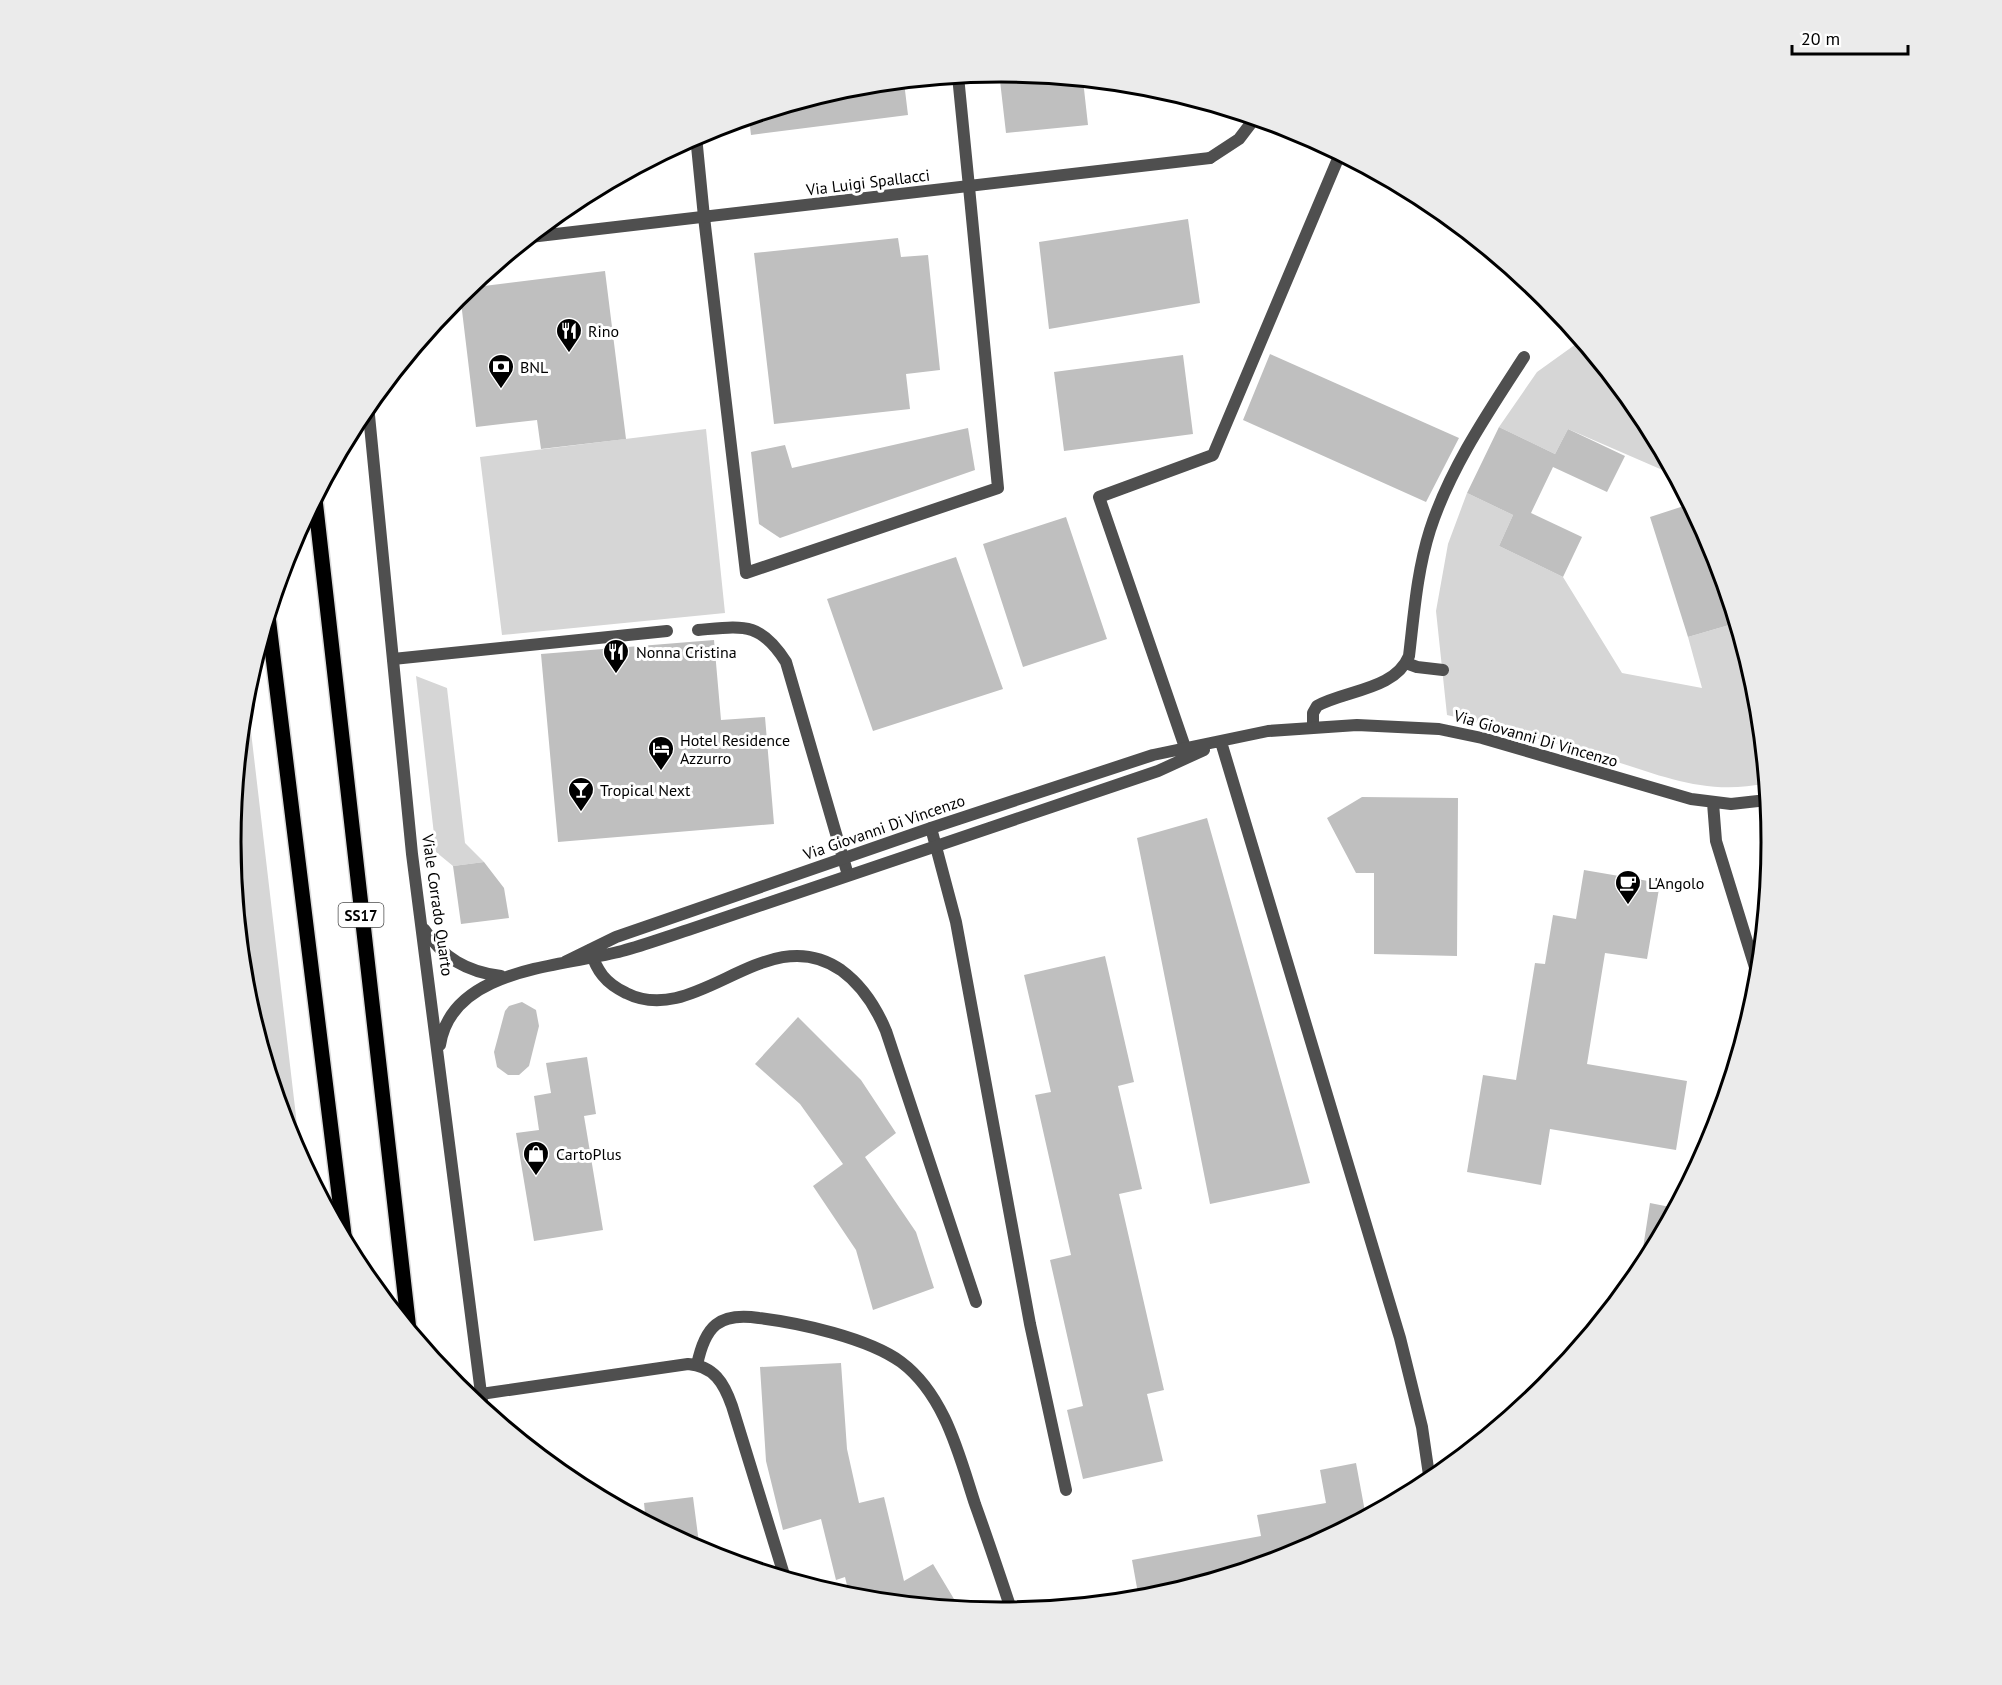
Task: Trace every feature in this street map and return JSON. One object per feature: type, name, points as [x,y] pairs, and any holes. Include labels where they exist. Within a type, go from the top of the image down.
[{"type":"main road","name":"SS17","points":[[316,512],[407,1317]]},
{"type":"main road","points":[[270,635],[342,1221]]},
{"type":"street","points":[[697,146],[746,573],[998,488],[959,84]]},
{"type":"street","name":"Via Luigi Spallacci","points":[[544,235],[1210,158],[1239,139],[1250,125]]},
{"type":"street","points":[[1187,753],[1099,497],[1213,455],[1337,161]]},
{"type":"street","points":[[1313,727],[1313,713],[1317,706],[1391,677],[1406,663],[1422,558],[1438,506],[1477,432],[1524,357]]},
{"type":"street","name":"Viale Corrado Quarto","points":[[369,419],[423,928],[481,1394]]},
{"type":"street","points":[[698,630],[744,626],[760,632],[774,643],[786,662],[848,875]]},
{"type":"street","points":[[393,659],[667,631]]},
{"type":"street","points":[[1406,663],[1417,667],[1443,670]]},
{"type":"street","name":"Via Giovanni Di Vincenzo","points":[[439,1051],[441,1038],[450,1018],[473,994],[501,976],[565,962],[591,953],[632,948],[1158,771],[1187,753],[1268,731],[1313,727],[1395,726],[1460,732],[1652,789],[1713,803],[1731,804],[1759,801]]},
{"type":"street","points":[[1221,742],[1400,1338],[1422,1427],[1428,1470]]},
{"type":"street","name":"Via Giovanni Di Vincenzo","points":[[591,953],[616,937],[931,828],[1153,755],[1187,753]]},
{"type":"street","points":[[1713,803],[1716,841],[1752,956]]},
{"type":"street","points":[[931,828],[956,922],[1030,1324],[1066,1490]]},
{"type":"street","name":"Via Giovanni Di Vincenzo","points":[[423,928],[439,949],[454,962],[481,973],[501,976]]},
{"type":"street","points":[[591,953],[607,982],[630,996],[657,1002],[682,996],[764,962],[790,956],[826,962],[854,980],[873,1004],[886,1031],[975,1302]]},
{"type":"street","points":[[697,1365],[709,1331],[721,1320],[737,1316],[776,1320],[862,1342],[900,1361],[920,1379],[946,1421],[1008,1602]]},
{"type":"street","points":[[481,1394],[681,1365],[697,1365],[714,1373],[727,1393],[781,1570]]},
{"type":"shaded area","points":[[1575,345],[1633,420],[1663,470],[1568,429],[1555,454],[1499,427],[1537,372]]},
{"type":"shaded area","points":[[706,429],[725,613],[502,635],[480,457]]},
{"type":"shaded area","points":[[1467,493],[1513,515],[1499,546],[1563,577],[1622,673],[1702,688],[1688,637],[1729,625],[1746,694],[1758,784],[1723,787],[1682,782],[1544,740],[1447,715],[1436,611],[1448,544]]},
{"type":"shaded area","points":[[416,676],[447,688],[465,843],[484,862],[453,866],[436,852]]},
{"type":"shaded area","points":[[251,728],[298,1129],[281,1087],[267,1039],[248,942],[241,842],[243,793]]},
{"type":"building","points":[[1000,82],[1084,87],[1088,125],[1006,133]]},
{"type":"building","points":[[905,89],[908,115],[751,135],[750,126],[804,108]]},
{"type":"building","points":[[1188,219],[1200,303],[1049,329],[1039,242]]},
{"type":"building","points":[[898,238],[901,257],[928,255],[940,370],[906,374],[910,409],[774,424],[754,253]]},
{"type":"building","points":[[605,271],[626,439],[541,449],[537,420],[476,427],[462,308],[484,286]]},
{"type":"building","points":[[1270,354],[1459,438],[1426,502],[1243,420]]},
{"type":"building","points":[[1183,355],[1193,434],[1064,451],[1054,372]]},
{"type":"building","points":[[1499,427],[1555,454],[1568,429],[1625,456],[1607,492],[1553,467],[1531,513],[1582,537],[1563,577],[1499,546],[1513,515],[1467,493]]},
{"type":"building","points":[[968,428],[975,470],[780,538],[759,524],[751,452],[785,445],[792,468]]},
{"type":"building","points":[[1683,506],[1721,598],[1729,625],[1688,637],[1650,517]]},
{"type":"building","points":[[1066,517],[1107,639],[1023,667],[983,544]]},
{"type":"building","points":[[956,557],[1003,689],[873,731],[827,599]]},
{"type":"building","name":"Hotel Residence Azzurro","points":[[714,640],[721,720],[765,717],[774,824],[558,842],[541,654]]},
{"type":"building","points":[[1362,797],[1458,798],[1457,956],[1374,954],[1374,873],[1356,873],[1327,818]]},
{"type":"building","points":[[1207,818],[1310,1183],[1210,1204],[1137,838]]},
{"type":"building","points":[[484,862],[504,888],[509,918],[461,924],[453,866]]},
{"type":"building","points":[[1584,870],[1660,883],[1647,959],[1605,953],[1587,1064],[1687,1081],[1676,1150],[1550,1129],[1541,1185],[1467,1172],[1483,1075],[1516,1080],[1535,963],[1545,964],[1553,915],[1576,919]]},
{"type":"building","points":[[1105,956],[1134,1082],[1118,1086],[1142,1189],[1119,1194],[1164,1390],[1147,1394],[1163,1461],[1083,1479],[1067,1410],[1083,1406],[1050,1260],[1071,1255],[1035,1095],[1051,1092],[1024,975]]},
{"type":"building","points":[[522,1002],[536,1010],[539,1026],[529,1066],[519,1075],[508,1075],[497,1067],[494,1052],[505,1011],[509,1006]]},
{"type":"building","points":[[798,1017],[861,1080],[896,1133],[865,1157],[916,1232],[934,1288],[873,1310],[856,1250],[813,1186],[843,1164],[800,1104],[755,1064]]},
{"type":"building","points":[[587,1057],[596,1114],[584,1116],[603,1230],[534,1241],[516,1133],[539,1130],[534,1096],[551,1093],[546,1063]]},
{"type":"building","points":[[1650,1203],[1668,1207],[1659,1223],[1643,1249]]},
{"type":"building","points":[[841,1363],[847,1449],[859,1503],[884,1497],[904,1581],[933,1564],[955,1601],[902,1596],[847,1587],[845,1577],[836,1580],[821,1519],[783,1530],[766,1461],[760,1367]]},
{"type":"building","points":[[1356,1463],[1365,1510],[1292,1545],[1245,1562],[1198,1577],[1137,1590],[1132,1560],[1261,1536],[1257,1515],[1326,1503],[1320,1470]]},
{"type":"building","points":[[693,1497],[699,1540],[645,1514],[644,1503]]},
{"type":"place","name":"Rino","points":[[569,354]]},
{"type":"place","name":"BNL","points":[[501,390]]},
{"type":"place","name":"Nonna Cristina","points":[[616,675]]},
{"type":"place","name":"Hotel Residence Azzurro","points":[[661,772]]},
{"type":"place","name":"Tropical Next","points":[[581,813]]},
{"type":"place","name":"L'Angolo","points":[[1628,906]]},
{"type":"place","name":"CartoPlus","points":[[536,1177]]}]
